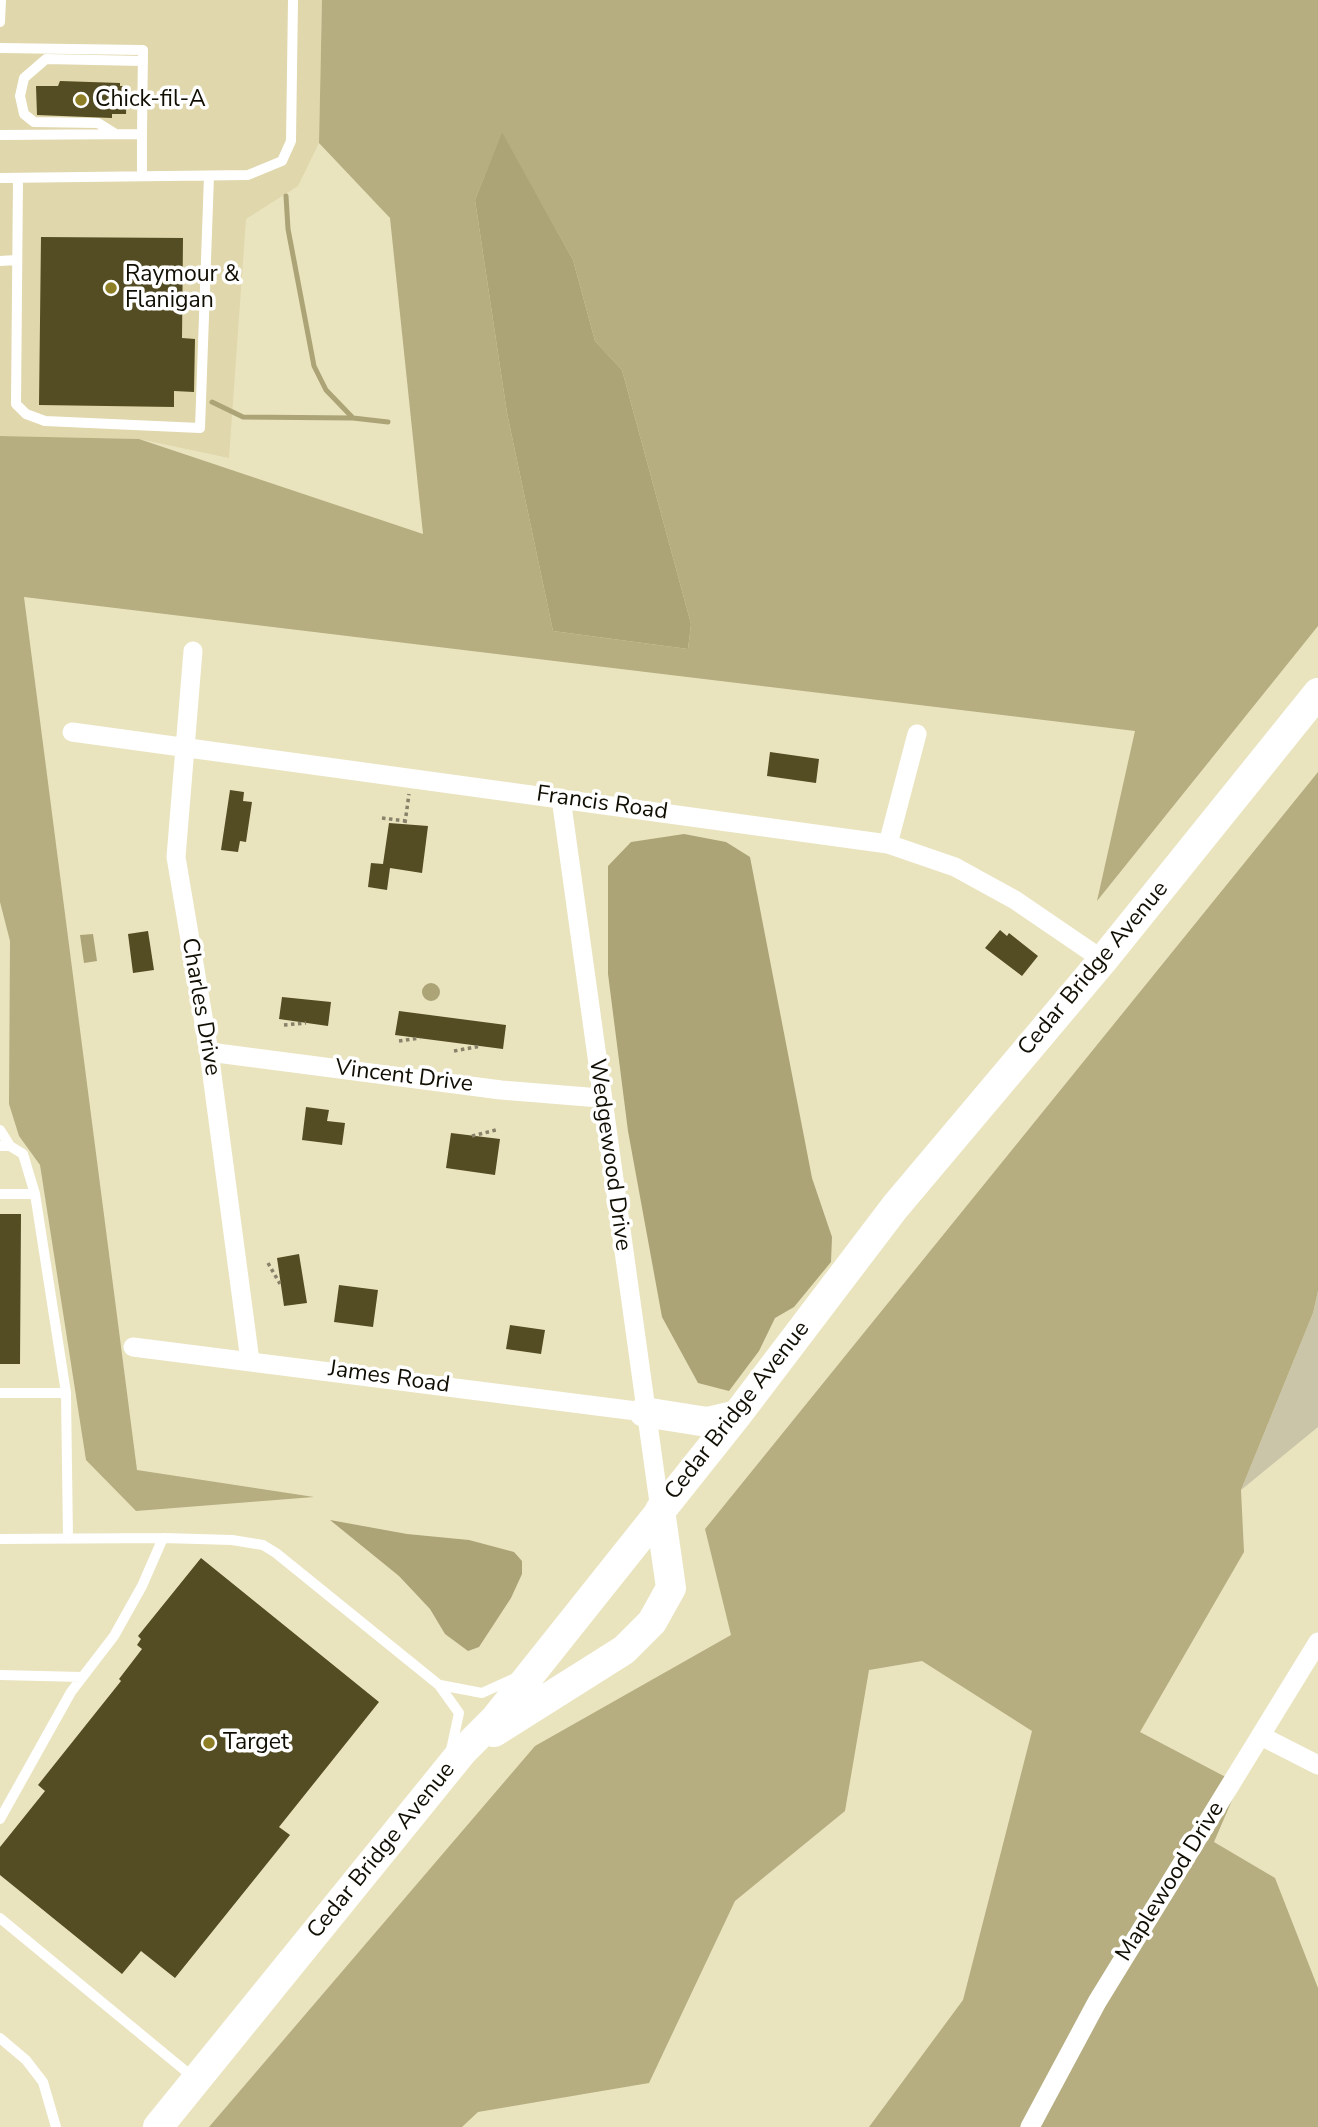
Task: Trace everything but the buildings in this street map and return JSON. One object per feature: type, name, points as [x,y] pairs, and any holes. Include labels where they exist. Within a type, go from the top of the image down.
[{"type":"main road","name":"Cedar Bridge Avenue","points":[[158,2127],[454,1763],[495,1719],[737,1415],[895,1207],[1103,960],[1318,693]]},
{"type":"main road","points":[[644,1412],[707,1422],[737,1415]]},
{"type":"main road","points":[[454,1763],[624,1650],[652,1622],[671,1588],[660,1510]]},
{"type":"street","name":"Charles Drive","points":[[193,651],[176,857],[209,1052],[250,1362]]},
{"type":"street","name":"Francis Road","points":[[72,732],[888,844],[956,867],[1015,900],[1103,960]]},
{"type":"street","points":[[888,844],[917,734]]},
{"type":"street","name":"Wedgewood Drive","points":[[561,799],[600,1098],[660,1510]]},
{"type":"street","name":"Vincent Drive","points":[[209,1052],[501,1090],[600,1098]]},
{"type":"street","name":"James Road","points":[[133,1347],[644,1412]]},
{"type":"street","name":"Maplewood Drive","points":[[1030,2127],[1097,2002],[1318,1642]]},
{"type":"street","points":[[1261,1736],[1318,1765]]},
{"type":"lane","points":[[0,22],[1,0]]},
{"type":"lane","points":[[0,178],[248,175],[282,162],[291,141],[293,0]]},
{"type":"lane","points":[[0,47],[143,50],[142,176]]},
{"type":"lane","points":[[117,134],[98,123],[34,122],[24,114],[20,96],[24,78],[46,59],[143,61]]},
{"type":"lane","points":[[0,135],[142,134]]},
{"type":"lane","points":[[18,178],[16,404],[26,414],[45,421],[200,428],[209,176]]},
{"type":"lane","points":[[0,261],[16,260]]},
{"type":"lane","points":[[0,1130],[5,1146],[23,1154],[35,1194],[65,1394],[68,1539]]},
{"type":"lane","points":[[0,1194],[35,1194]]},
{"type":"lane","points":[[0,1393],[65,1394]]},
{"type":"lane","points":[[0,1819],[82,1677],[114,1636],[142,1586],[163,1538]]},
{"type":"lane","points":[[0,1539],[163,1538],[232,1540],[263,1545],[439,1685],[460,1713],[454,1763]]},
{"type":"lane","points":[[439,1685],[482,1693],[534,1669]]},
{"type":"lane","points":[[0,1675],[82,1677]]},
{"type":"lane","points":[[0,1919],[195,2079]]},
{"type":"lane","points":[[0,2038],[26,2060],[43,2082],[56,2127]]},
{"type":"path","points":[[382,818],[405,822],[411,778]]},
{"type":"path","points":[[284,1025],[306,1023]]},
{"type":"path","points":[[399,1041],[420,1038]]},
{"type":"path","points":[[454,1051],[481,1046]]},
{"type":"path","points":[[472,1136],[496,1130]]},
{"type":"path","points":[[268,1263],[280,1284]]},
{"type":"shaded area","points":[[0,0],[322,0],[319,143],[298,186],[246,219],[229,458],[139,439],[0,436]]},
{"type":"shaded area","points":[[322,0],[1318,0],[1318,626],[1097,901],[1135,731],[24,597],[137,1470],[314,1497],[136,1511],[86,1460],[40,1165],[19,1136],[9,1104],[10,941],[0,902],[0,436],[139,439],[423,534],[390,218],[319,143]],"holes":[[[502,133],[573,260],[595,341],[622,370],[691,624],[688,649],[553,631],[507,413],[475,200]]]},
{"type":"shaded area","points":[[502,132],[573,260],[595,341],[622,370],[691,624],[688,649],[553,631],[507,413],[475,200]]},
{"type":"shaded area","points":[[1318,772],[1318,1291],[1313,1313],[1241,1490],[1244,1552],[1140,1732],[1239,1784],[1214,1842],[1275,1878],[1318,1988],[1318,2127],[869,2127],[963,2000],[1032,1731],[922,1661],[869,1670],[845,1811],[735,1901],[649,2083],[478,2112],[462,2127],[209,2127],[535,1746],[731,1635],[705,1529]]},
{"type":"shaded area","points":[[684,834],[726,842],[750,857],[812,1178],[832,1237],[831,1262],[794,1307],[775,1318],[759,1351],[729,1391],[698,1383],[662,1317],[628,1131],[608,974],[608,866],[631,842]]},
{"type":"shaded area","points":[[93,934],[97,961],[84,963],[80,935]]},
{"type":"shaded area","points":[[431,983],[437,986],[440,992],[437,998],[431,1001],[425,998],[422,992],[425,986]]},
{"type":"shaded area","points":[[1318,1291],[1318,1427],[1241,1490],[1313,1313]]},
{"type":"shaded area","points":[[330,1520],[407,1534],[469,1540],[514,1552],[522,1561],[522,1574],[511,1598],[479,1647],[468,1651],[445,1634],[430,1609],[399,1576]]},
{"type":"waterway","points":[[286,196],[288,229],[314,366],[326,390],[353,418],[388,422]]},
{"type":"waterway","points":[[212,402],[243,417],[352,418]]},
{"type":"place","name":"Chick-fil-A","points":[[81,100]]},
{"type":"place","name":"Raymour & Flanigan","points":[[111,288]]},
{"type":"place","name":"Target","points":[[209,1743]]}]
